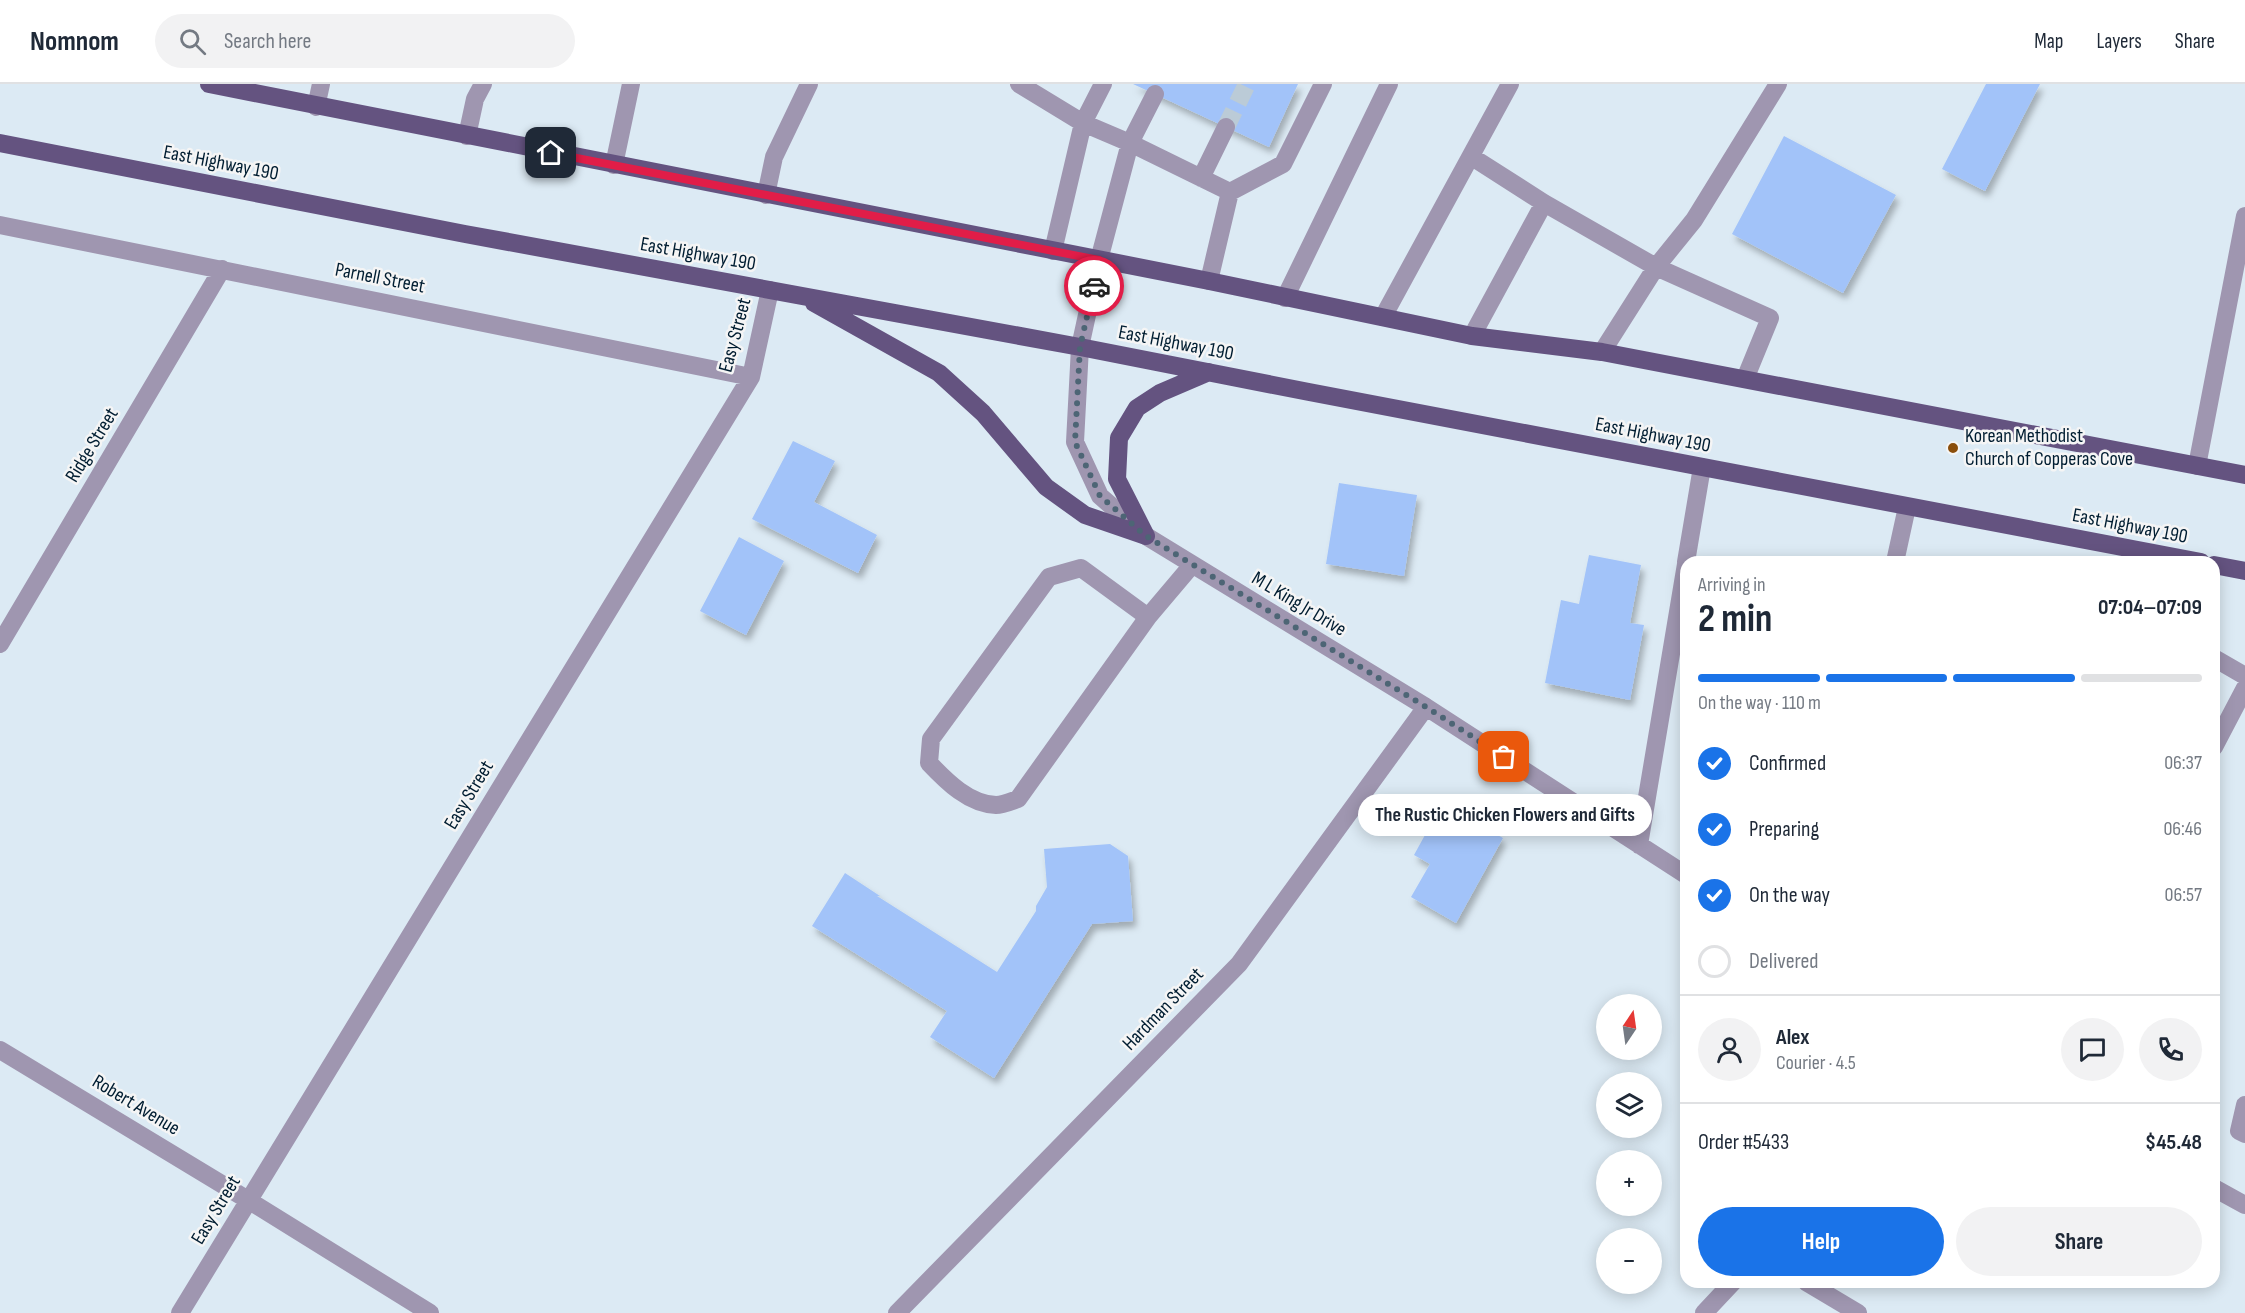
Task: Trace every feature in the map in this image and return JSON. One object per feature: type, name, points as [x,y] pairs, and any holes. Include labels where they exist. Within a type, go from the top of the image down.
[{"type":"main road","points":[[208,84],[248,88],[316,107],[1209,281],[1472,336],[1602,352],[2245,475]]},
{"type":"main road","name":"East Highway 190","points":[[0,143],[465,234],[1080,347],[2159,556]]},
{"type":"main road","points":[[800,295],[939,373],[983,413],[1046,487],[1085,515],[1146,536]]},
{"type":"main road","points":[[1146,536],[1117,479],[1119,438],[1137,408],[1160,393],[1209,372]]},
{"type":"main road","points":[[2220,566],[2245,571]]},
{"type":"street","points":[[316,107],[321,84]]},
{"type":"street","points":[[467,136],[475,99],[483,84]]},
{"type":"street","points":[[614,165],[631,84]]},
{"type":"street","points":[[766,195],[774,157],[809,84]]},
{"type":"street","points":[[1019,84],[1049,92],[1083,123],[1130,143],[1230,192]]},
{"type":"street","points":[[1053,251],[1083,123],[1103,84]]},
{"type":"street","points":[[1209,281],[1230,192],[1283,164],[1323,84]]},
{"type":"street","points":[[1285,298],[1389,84]]},
{"type":"street","points":[[1383,317],[1510,84]]},
{"type":"street","points":[[1602,352],[1656,267],[1694,220],[1778,84]]},
{"type":"street","name":"M L King Jr Drive","points":[[1155,94],[1130,143],[1099,260],[1080,347],[1075,442],[1100,496],[1146,536],[1426,707],[1680,869]]},
{"type":"street","points":[[1201,178],[1226,127]]},
{"type":"street","points":[[1472,157],[1544,203],[1656,267],[1770,318],[1745,379]]},
{"type":"street","points":[[1472,336],[1544,203]]},
{"type":"street","points":[[2197,466],[2245,216]]},
{"type":"street","name":"Parnell Street","points":[[0,225],[751,377]]},
{"type":"street","name":"Ridge Street","points":[[0,644],[222,269]]},
{"type":"street","name":"Easy Street","points":[[180,1313],[751,377],[770,290]]},
{"type":"street","points":[[1687,556],[1702,467]]},
{"type":"street","points":[[1896,556],[1907,507]]},
{"type":"street","points":[[1148,617],[1081,568],[1049,578],[931,739],[929,763],[948,782],[975,801],[997,805],[1018,799],[1148,617],[1192,565]]},
{"type":"street","points":[[1639,845],[1680,599]]},
{"type":"street","points":[[2220,661],[2245,676]]},
{"type":"street","points":[[2220,736],[2245,688]]},
{"type":"street","name":"Hardman Street","points":[[897,1313],[1239,964],[1426,707]]},
{"type":"street","name":"Robert Avenue","points":[[0,1050],[430,1313]]},
{"type":"street","points":[[2245,1105],[2240,1131],[2245,1134]]},
{"type":"street","points":[[2220,1191],[2245,1205]]},
{"type":"street","points":[[1704,1313],[1727,1288]]},
{"type":"street","points":[[1816,1288],[1858,1313]]},
{"type":"building","points":[[1133,84],[1298,84],[1269,147]]},
{"type":"building","points":[[1986,84],[2040,84],[1985,191],[1942,169]]},
{"type":"building","points":[[1784,136],[1896,195],[1843,293],[1732,234]]},
{"type":"building","points":[[793,441],[835,461],[814,502],[877,535],[858,573],[752,519]]},
{"type":"building","points":[[1339,483],[1417,495],[1404,576],[1326,564]]},
{"type":"building","points":[[739,537],[784,561],[746,635],[700,611]]},
{"type":"building","points":[[1589,555],[1641,565],[1630,623],[1644,625],[1630,700],[1545,683],[1561,600],[1579,604]]},
{"type":"building","points":[[1442,804],[1503,838],[1456,923],[1411,897],[1430,864],[1414,855]]},
{"type":"building","points":[[1110,844],[1128,856],[1133,921],[1092,924],[994,1078],[930,1037],[947,1011],[812,926],[845,873],[880,896],[877,896],[997,972],[1036,911],[1036,906],[1047,887],[1044,849]]},
{"type":"tunnel","points":[[1226,127],[1247,84]]},
{"type":"way so far","points":[[1094,286],[1080,347],[1075,442],[1100,496],[1146,536],[1504,757]]},
{"type":"place","name":"Korean Methodist Church of Copperas Cove","points":[[1953,448]]},
{"type":"place","name":"The Rustic Chicken Flowers and Gifts","points":[[1504,757]]},
{"type":"route","points":[[551,153],[1099,260],[1094,286]]}]
